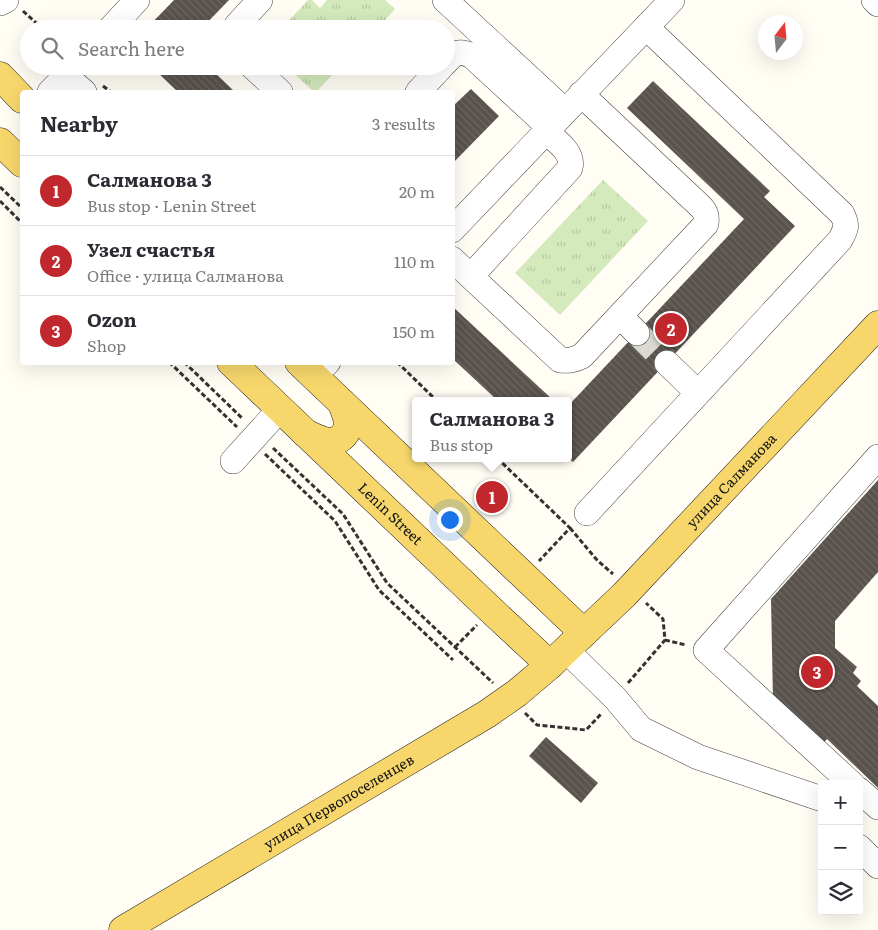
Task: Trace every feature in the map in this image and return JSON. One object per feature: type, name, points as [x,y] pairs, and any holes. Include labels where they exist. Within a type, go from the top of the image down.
[{"type":"main road","points":[[0,76],[20,96]]},
{"type":"main road","points":[[0,142],[20,161]]},
{"type":"main road","name":"улица Салманова","points":[[566,649],[624,595],[878,325]]},
{"type":"main road","name":"Lenin Street","points":[[234,365],[491,610],[566,649]]},
{"type":"main road","points":[[314,367],[342,403],[517,570],[566,649]]},
{"type":"main road","points":[[306,433],[325,441],[334,441],[345,435],[348,420],[342,403]]},
{"type":"main road","name":"улица Первопоселенцев","points":[[123,930],[487,714],[510,698],[566,649]]},
{"type":"street","points":[[118,20],[137,0]]},
{"type":"street","points":[[242,20],[260,0]]},
{"type":"street","points":[[445,0],[560,116],[566,151],[572,162],[570,168],[471,276]]},
{"type":"street","points":[[455,227],[672,0]]},
{"type":"street","points":[[874,0],[878,4]]},
{"type":"street","points":[[587,512],[840,240],[847,222],[842,214],[646,27]]},
{"type":"street","points":[[455,54],[466,52],[560,116],[700,206],[705,211],[707,217],[706,224],[628,325],[574,360],[560,360],[455,262]]},
{"type":"street","points":[[262,75],[278,90]]},
{"type":"street","points":[[420,90],[434,75]]},
{"type":"street","points":[[64,78],[81,90]]},
{"type":"street","points":[[667,362],[698,393]]},
{"type":"street","points":[[233,460],[280,409]]},
{"type":"street","points":[[848,780],[706,650],[878,457]]},
{"type":"street","points":[[566,649],[615,698],[641,729],[698,757],[816,801]]},
{"type":"street","points":[[863,794],[878,807]]},
{"type":"street","points":[[863,814],[878,819]]},
{"type":"street","points":[[863,851],[878,866]]},
{"type":"path","points":[[8,3],[31,20]]},
{"type":"path","points":[[0,187],[20,206]]},
{"type":"path","points":[[0,201],[20,221]]},
{"type":"path","points":[[172,365],[343,514],[387,583],[537,725],[586,730]]},
{"type":"path","points":[[187,365],[335,521],[380,590],[454,660]]},
{"type":"path","points":[[400,365],[433,397]]},
{"type":"path","points":[[501,462],[570,528],[567,533]]},
{"type":"green space","points":[[308,0],[312,0],[320,8],[327,0],[385,0],[395,9],[385,20],[289,20]]},
{"type":"green space","points":[[296,75],[332,75],[318,90],[312,90]]},
{"type":"green space","points":[[603,180],[648,221],[560,315],[515,273]]},
{"type":"building","points":[[174,0],[229,0],[210,20],[155,20]]},
{"type":"building","points":[[160,75],[217,75],[233,90],[176,90]]},
{"type":"building","points":[[653,81],[770,191],[764,197],[795,226],[573,462],[572,402],[744,219],[627,108]]},
{"type":"building","points":[[471,89],[499,116],[455,161],[455,104]]},
{"type":"building","points":[[455,309],[550,397],[494,397],[455,361]]},
{"type":"building","points":[[878,480],[878,572],[835,621],[835,648],[857,667],[853,673],[861,681],[857,686],[878,706],[878,788],[827,739],[821,746],[773,701],[771,599]]},
{"type":"building","points":[[546,737],[598,783],[581,803],[529,756]]},
{"type":"tunnel","points":[[637,333],[667,363]]},
{"type":"place","name":"Узел счастья","points":[[671,329]]},
{"type":"place","name":"Салманова 3","points":[[492,497]]},
{"type":"place","name":"Ozon","points":[[817,672]]}]
